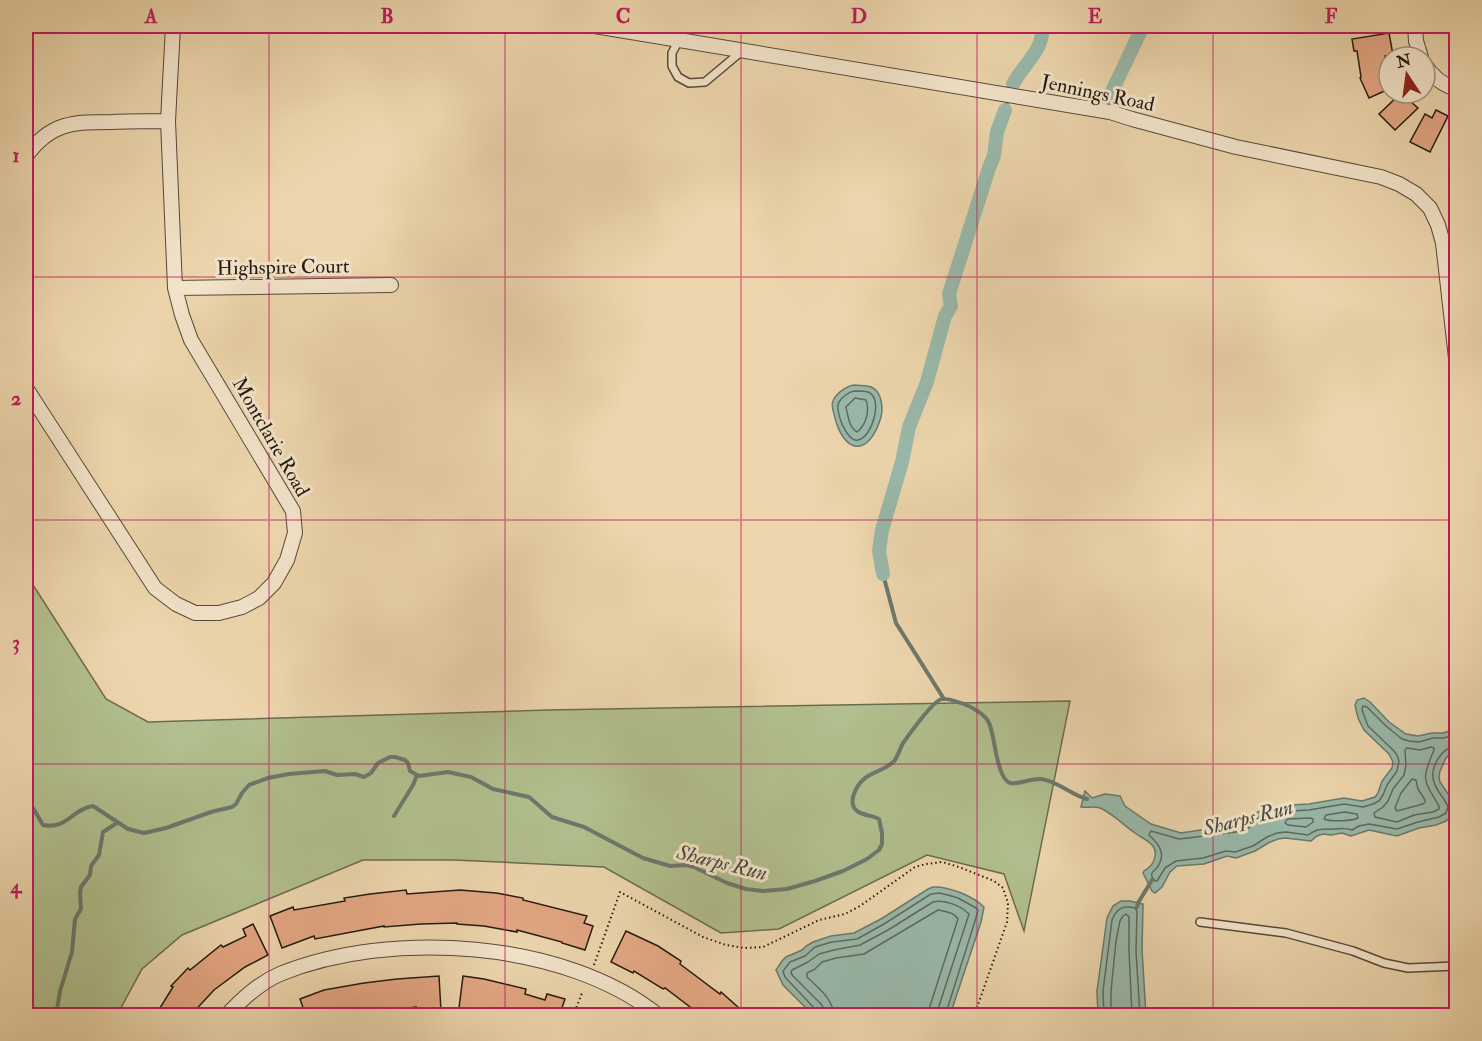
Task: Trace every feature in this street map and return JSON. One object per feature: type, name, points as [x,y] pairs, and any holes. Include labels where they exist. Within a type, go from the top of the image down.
[{"type":"street","name":"Montclarie Road","points":[[26,388],[154,588],[176,604],[195,613],[219,613],[242,607],[259,598],[273,583],[287,560],[295,533],[293,512],[191,340],[175,288],[168,121],[173,26]]},
{"type":"street","name":"Jennings Road","points":[[595,26],[1110,112],[1236,147],[1381,177],[1416,194],[1430,208],[1438,225],[1453,291],[1456,358]]},
{"type":"street","points":[[1415,26],[1417,45]]},
{"type":"street","points":[[1437,78],[1448,87],[1456,89]]},
{"type":"street","points":[[26,156],[35,143],[52,131],[76,122],[168,121]]},
{"type":"street","name":"Highspire Court","points":[[175,288],[391,285]]},
{"type":"street","points":[[226,1016],[246,995],[278,975],[335,957],[385,950],[440,947],[492,951],[554,964],[604,982],[650,1008],[659,1016]]},
{"type":"lane","points":[[679,40],[672,53],[672,66],[678,77],[689,83],[705,82],[742,51]]},
{"type":"lane","points":[[1200,922],[1286,933],[1353,951],[1384,963],[1408,968],[1456,966]]},
{"type":"path","points":[[592,969],[620,892],[716,943],[744,948],[763,947],[819,920],[845,914],[915,867],[942,862],[994,880],[1003,888],[1008,903],[1007,922],[974,1016]]},
{"type":"path","points":[[573,1016],[582,993]]},
{"type":"green space","points":[[26,574],[106,699],[148,722],[549,710],[1070,701],[1024,931],[1004,874],[927,855],[779,929],[721,933],[604,867],[455,860],[363,860],[182,935],[142,969],[117,1015],[26,1015]]},
{"type":"water","points":[[854,385],[876,390],[882,405],[881,417],[870,440],[863,445],[856,446],[843,438],[832,406],[834,398],[839,393]]},
{"type":"water","points":[[1364,698],[1389,722],[1406,734],[1418,736],[1456,729],[1456,752],[1446,758],[1439,777],[1454,807],[1451,816],[1446,821],[1397,836],[1369,830],[1351,836],[1342,833],[1323,834],[1311,841],[1278,839],[1236,858],[1227,856],[1204,864],[1177,866],[1155,893],[1143,873],[1154,859],[1155,852],[1152,845],[1105,810],[1098,807],[1081,807],[1085,791],[1092,798],[1105,794],[1120,796],[1125,806],[1151,824],[1181,833],[1242,825],[1253,814],[1274,806],[1309,804],[1344,798],[1362,801],[1375,797],[1382,781],[1392,768],[1393,762],[1389,754],[1364,730],[1358,718],[1355,705],[1357,700]]},
{"type":"water","points":[[933,887],[946,888],[960,893],[974,899],[984,907],[950,1015],[813,1015],[783,985],[776,970],[786,957],[813,942],[831,936],[854,933]]},
{"type":"water","points":[[1121,901],[1143,904],[1142,950],[1146,1015],[1098,1015],[1097,991],[1107,918],[1113,906]]},
{"type":"building","points":[[1389,33],[1391,45],[1377,45],[1377,94],[1369,98],[1360,78],[1357,51],[1354,51],[1352,39]]},
{"type":"building","points":[[1388,105],[1414,105],[1418,108],[1395,130],[1379,114]]},
{"type":"building","points":[[1436,110],[1448,116],[1430,152],[1410,142],[1425,114],[1432,118]]},
{"type":"building","points":[[406,890],[407,894],[460,890],[523,898],[523,900],[587,916],[584,923],[593,926],[585,950],[517,930],[517,932],[457,923],[384,926],[315,939],[314,936],[282,948],[270,916],[293,907],[294,910],[345,901],[344,898]]},
{"type":"building","points":[[253,924],[268,955],[245,967],[214,990],[190,1016],[155,1016],[173,987],[171,986],[188,968],[190,970],[221,945],[223,947],[246,936],[243,929]]},
{"type":"building","points":[[626,931],[658,946],[681,961],[680,964],[720,994],[721,992],[748,1016],[702,1016],[665,988],[663,989],[634,971],[633,973],[611,962]]},
{"type":"building","points":[[439,976],[441,1011],[416,1012],[416,1007],[380,1013],[379,1008],[359,1011],[360,1016],[306,1016],[300,999],[324,990],[364,983]]},
{"type":"building","points":[[463,976],[526,989],[525,994],[545,1000],[547,994],[565,999],[559,1016],[495,1016],[495,1012],[459,1008]]},
{"type":"waterway","points":[[1013,84],[1037,49],[1042,26]]},
{"type":"waterway","points":[[1105,106],[1143,26]]},
{"type":"waterway","points":[[1005,110],[1008,99]]},
{"type":"waterway","points":[[883,574],[879,551],[882,530],[902,462],[909,427],[927,382],[945,316],[951,306],[949,294],[994,156],[997,132],[1005,110]]},
{"type":"waterway","points":[[883,574],[896,623],[944,699]]},
{"type":"waterway","name":"Sharps Run","points":[[26,796],[43,825],[58,825],[80,811],[93,806],[128,829],[144,833],[232,807],[249,785],[268,778],[325,771],[337,775],[355,774],[364,777],[371,773],[378,763],[395,757],[405,760],[410,771],[419,776],[448,772],[471,777],[493,789],[529,797],[552,817],[584,827],[643,858],[670,866],[694,867],[727,883],[746,889],[763,891],[787,889],[843,871],[879,850],[882,844],[879,819],[860,813],[854,808],[853,799],[856,790],[868,776],[892,763],[921,718],[933,705],[944,699],[971,707],[987,720],[1002,773],[1010,783],[1037,779],[1047,780],[1087,799]]},
{"type":"waterway","points":[[394,816],[417,775]]},
{"type":"waterway","points":[[56,1016],[60,991],[72,952],[75,919],[81,909],[81,887],[90,875],[91,866],[99,855],[103,832],[117,823]]},
{"type":"waterway","points":[[1137,907],[1152,880]]}]
